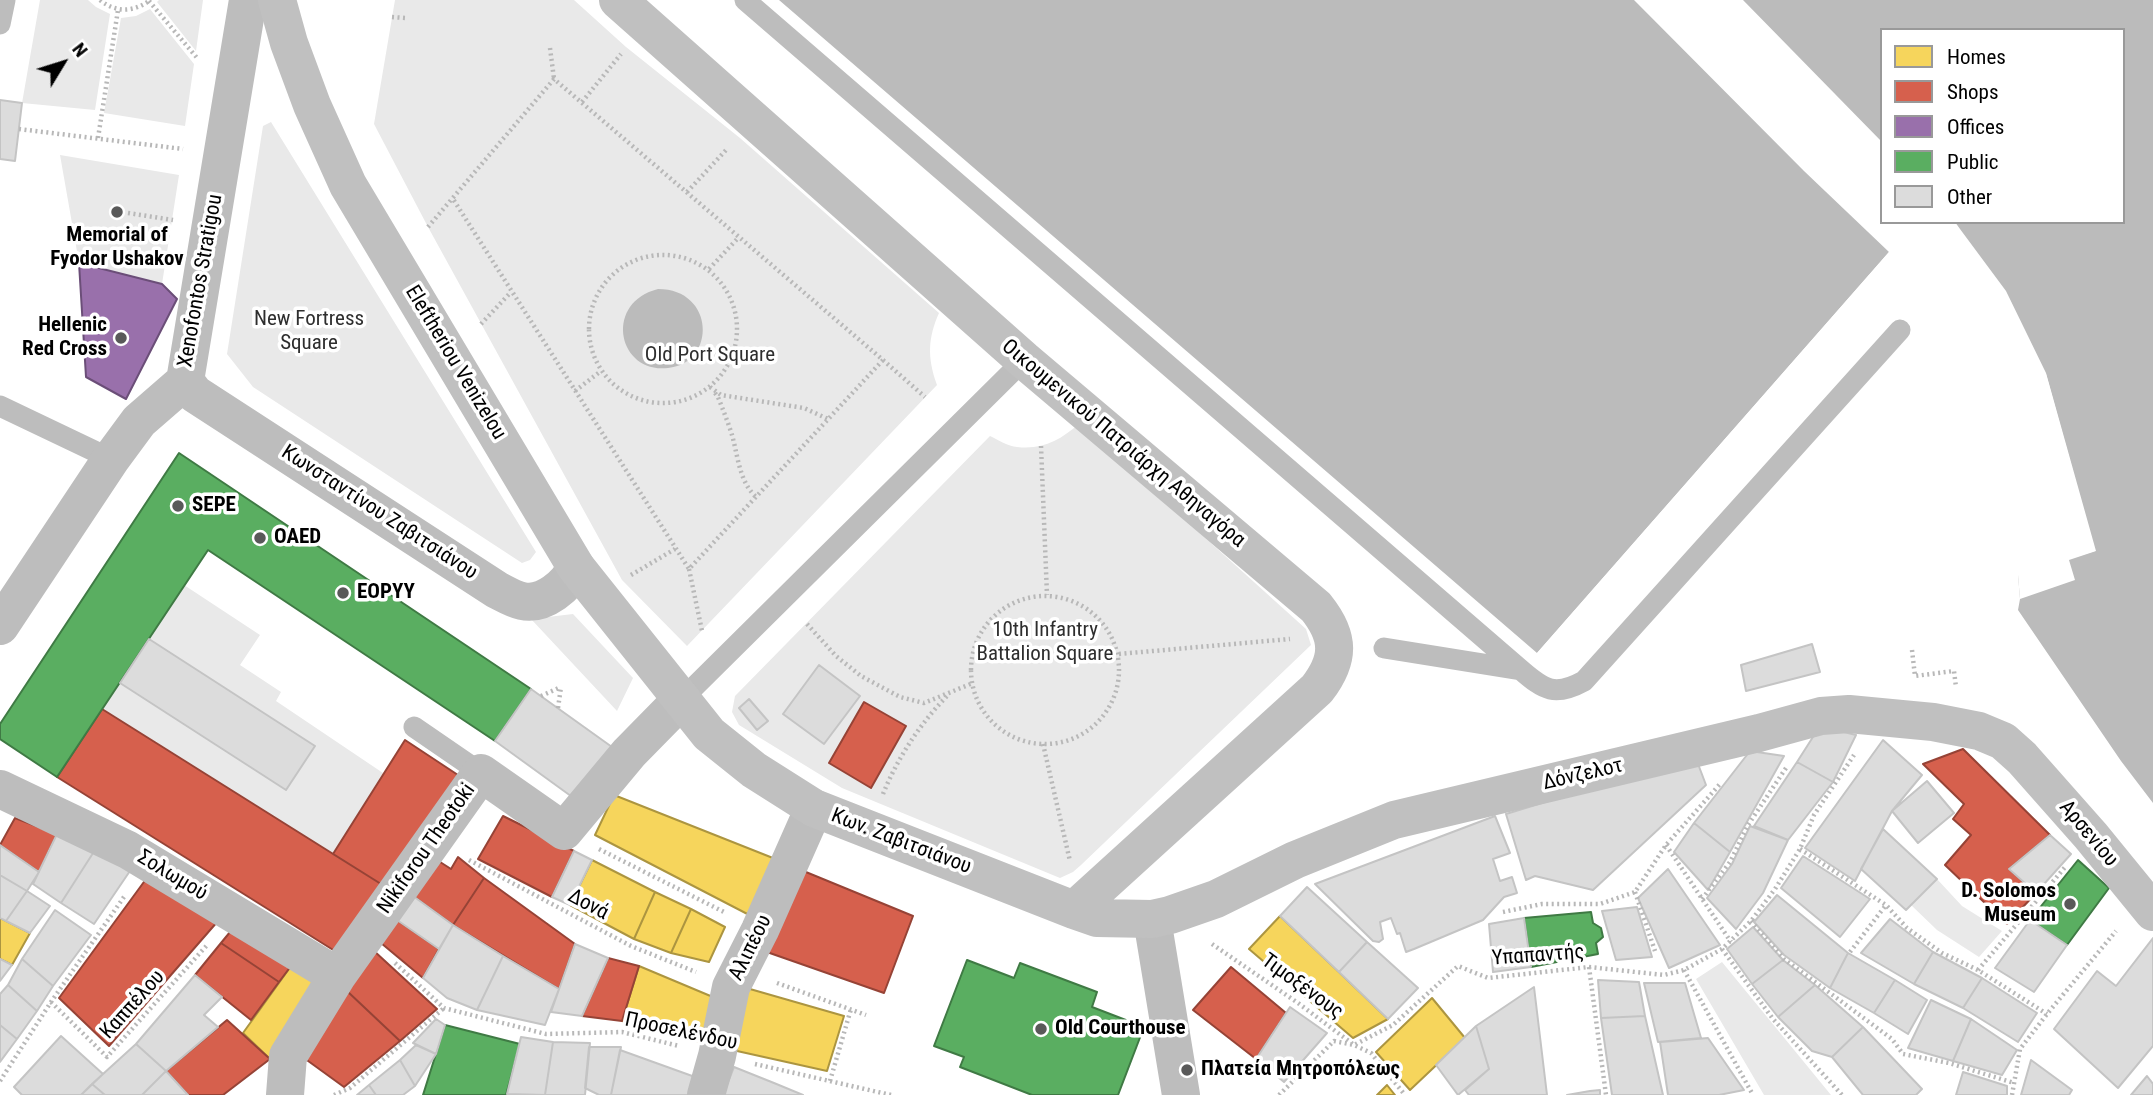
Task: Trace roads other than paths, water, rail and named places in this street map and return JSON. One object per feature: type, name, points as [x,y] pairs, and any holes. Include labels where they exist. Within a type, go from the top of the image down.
[{"type":"main road","name":"Eleftheriou Venizelou","points":[[277,0],[289,43],[312,105],[348,186],[576,567],[682,699]]},
{"type":"main road","name":"Οικουμενικού Πατριάρχη Αθηναγόρα","points":[[618,0],[1024,360],[1316,607],[1328,622],[1334,639],[1334,658],[1328,675],[1317,689],[1074,910]]},
{"type":"main road","name":"Κων. Ζαβιτσιάνου","points":[[682,699],[709,734],[754,770],[814,808],[1097,918],[1161,917]]},
{"type":"main road","name":"Δόνζελοτ","points":[[1161,917],[1216,899],[1295,859],[1394,820],[1821,716],[1879,716],[1967,729],[2003,741],[2022,758]]},
{"type":"main road","name":"Αρσενίου","points":[[2022,758],[2148,906]]},
{"type":"street","name":"Xenofontos Stratigou","points":[[0,626],[139,421],[184,380],[247,0]]},
{"type":"street","name":"Κωνσταντίνου Ζαβιτσιάνου","points":[[184,380],[195,394],[496,590],[525,602],[549,596],[568,581],[576,567]]},
{"type":"street","name":"Nikiforou Theotoki","points":[[285,1095],[288,1056],[337,976],[481,773],[564,831],[629,753],[682,699]]},
{"type":"street","name":"Σολωμού","points":[[0,789],[128,850],[337,976]]},
{"type":"street","name":"Αλιπέου","points":[[706,1095],[736,978],[814,808]]},
{"type":"street","points":[[1161,917],[1181,1095]]},
{"type":"lane","points":[[0,24],[5,0]]},
{"type":"lane","points":[[745,0],[1538,685],[1549,690],[1570,688],[1584,681],[1900,330]]},
{"type":"lane","points":[[682,699],[1024,360]]},
{"type":"lane","points":[[0,406],[111,459]]},
{"type":"lane","points":[[1384,648],[1521,670]]},
{"type":"lane","points":[[414,727],[481,773]]},
{"type":"place","name":"Memorial of Fyodor Ushakov","points":[[117,212]]},
{"type":"place","name":"Hellenic Red Cross","points":[[121,338]]},
{"type":"place","name":"SEPE","points":[[178,506]]},
{"type":"place","name":"OAED","points":[[260,538]]},
{"type":"place","name":"EOPYY","points":[[343,593]]},
{"type":"place","name":"D. Solomos Museum","points":[[2070,904]]},
{"type":"place","name":"Old Courthouse","points":[[1041,1029]]},
{"type":"place","name":"Πλατεία Μητροπόλεως","points":[[1187,1070]]},
{"type":"park label","name":"New Fortress Square","points":[[309,332]]},
{"type":"park label","name":"Old Port Square","points":[[710,356]]},
{"type":"park label","name":"10th Infantry Battalion Square","points":[[1045,643]]}]
